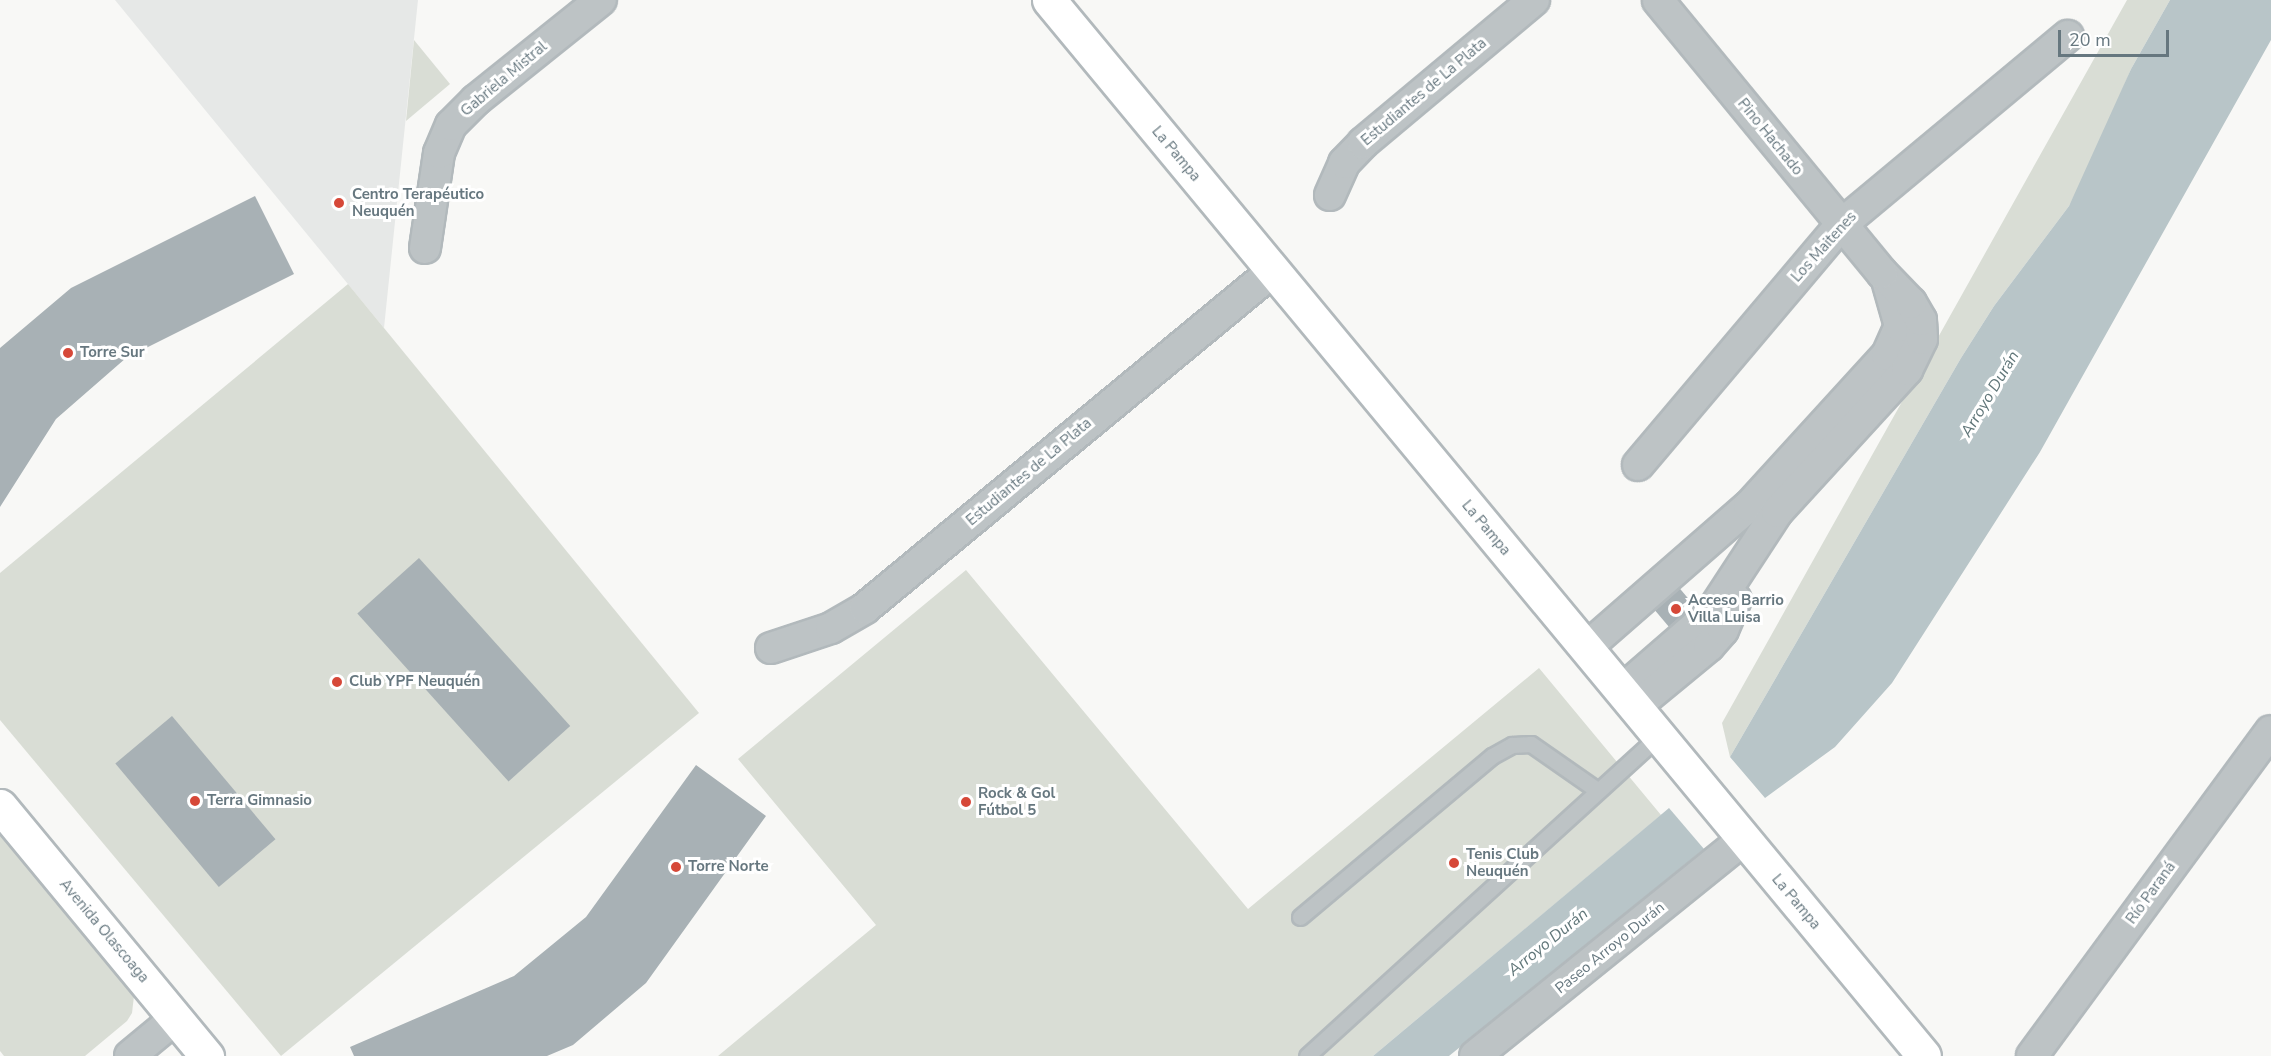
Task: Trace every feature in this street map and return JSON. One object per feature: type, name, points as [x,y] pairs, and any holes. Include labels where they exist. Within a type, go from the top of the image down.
[{"type":"street","name":"Gabriela Mistral","points":[[425,248],[439,153],[451,125],[476,100],[601,0]]},
{"type":"street","name":"La Pampa","points":[[1049,0],[1924,1056]]},
{"type":"street","name":"Estudiantes de La Plata","points":[[1330,195],[1344,163],[1363,143],[1534,0]]},
{"type":"street","name":"Pino Hachado","points":[[1658,0],[1882,273]]},
{"type":"street","name":"Los Maitenes","points":[[1638,465],[1842,224],[2068,36]]},
{"type":"street","name":"Estudiantes de La Plata","points":[[771,648],[831,628],[864,608],[1273,271]]},
{"type":"street","points":[[1628,699],[1688,649],[1788,498],[1907,370],[1920,349],[1923,330],[1917,310],[1882,273]]},
{"type":"street","points":[[1586,648],[1749,506],[1887,355],[1898,335],[1899,315],[1882,273]]},
{"type":"street","name":"Río Paraná","points":[[2032,1056],[2271,730]]},
{"type":"street","name":"Avenida Olascoaga","points":[[0,806],[207,1056]]},
{"type":"street","name":"Paseo Arroyo Durán","points":[[1475,1056],[1744,839]]},
{"type":"street","points":[[130,1056],[176,1018]]},
{"type":"lane","points":[[1307,1056],[1659,736]]},
{"type":"lane","points":[[1300,917],[1492,756],[1512,745],[1531,744],[1597,790]]},
{"type":"shaded area","name":"Centro Terapéutico Neuquén","points":[[115,0],[418,0],[384,328],[178,77]]},
{"type":"shaded area","points":[[2127,0],[2170,0],[2131,69],[2091,164],[2069,206],[1994,306],[1961,358],[1730,757],[1722,723]]},
{"type":"shaded area","points":[[414,40],[450,84],[406,121]]},
{"type":"shaded area","name":"Club YPF Neuquén","points":[[348,284],[699,713],[281,1056],[0,720],[0,573]]},
{"type":"shaded area","points":[[966,570],[1248,909],[1539,668],[1661,815],[1373,1056],[718,1056],[876,925],[738,759]]},
{"type":"shaded area","points":[[0,833],[134,996],[132,1013],[127,1021],[85,1056],[4,1056],[0,1051]]},
{"type":"water","name":"Arroyo Durán","points":[[2170,0],[2271,0],[2271,40],[2040,452],[1892,683],[1835,747],[1765,798],[1730,757],[1961,358],[1994,306],[2069,206],[2131,69]]},
{"type":"water","name":"Arroyo Durán","points":[[1669,808],[1704,849],[1449,1056],[1373,1056]]},
{"type":"building","name":"Torre Sur","points":[[255,196],[294,274],[126,358],[56,419],[0,507],[0,348],[71,288]]},
{"type":"building","points":[[419,558],[570,726],[509,781],[357,614]]},
{"type":"building","name":"Acceso Barrio Villa Luisa","points":[[1676,584],[1700,613],[1675,634],[1651,605]]},
{"type":"building","name":"Terra Gimnasio","points":[[172,716],[275,839],[219,887],[115,764]]},
{"type":"building","name":"Torre Norte","points":[[696,765],[766,816],[646,983],[573,1045],[547,1056],[354,1056],[350,1047],[514,976],[586,917]]},
{"type":"place","name":"Centro Terapéutico Neuquén","points":[[339,203]]},
{"type":"place","name":"Torre Sur","points":[[68,353]]},
{"type":"place","name":"Acceso Barrio Villa Luisa","points":[[1676,609]]},
{"type":"place","name":"Club YPF Neuquén","points":[[337,682]]},
{"type":"place","name":"Terra Gimnasio","points":[[195,801]]},
{"type":"place","name":"Rock & Gol Fútbol 5","points":[[966,802]]},
{"type":"place","name":"Tenis Club Neuquén","points":[[1454,863]]},
{"type":"place","name":"Torre Norte","points":[[676,867]]}]
